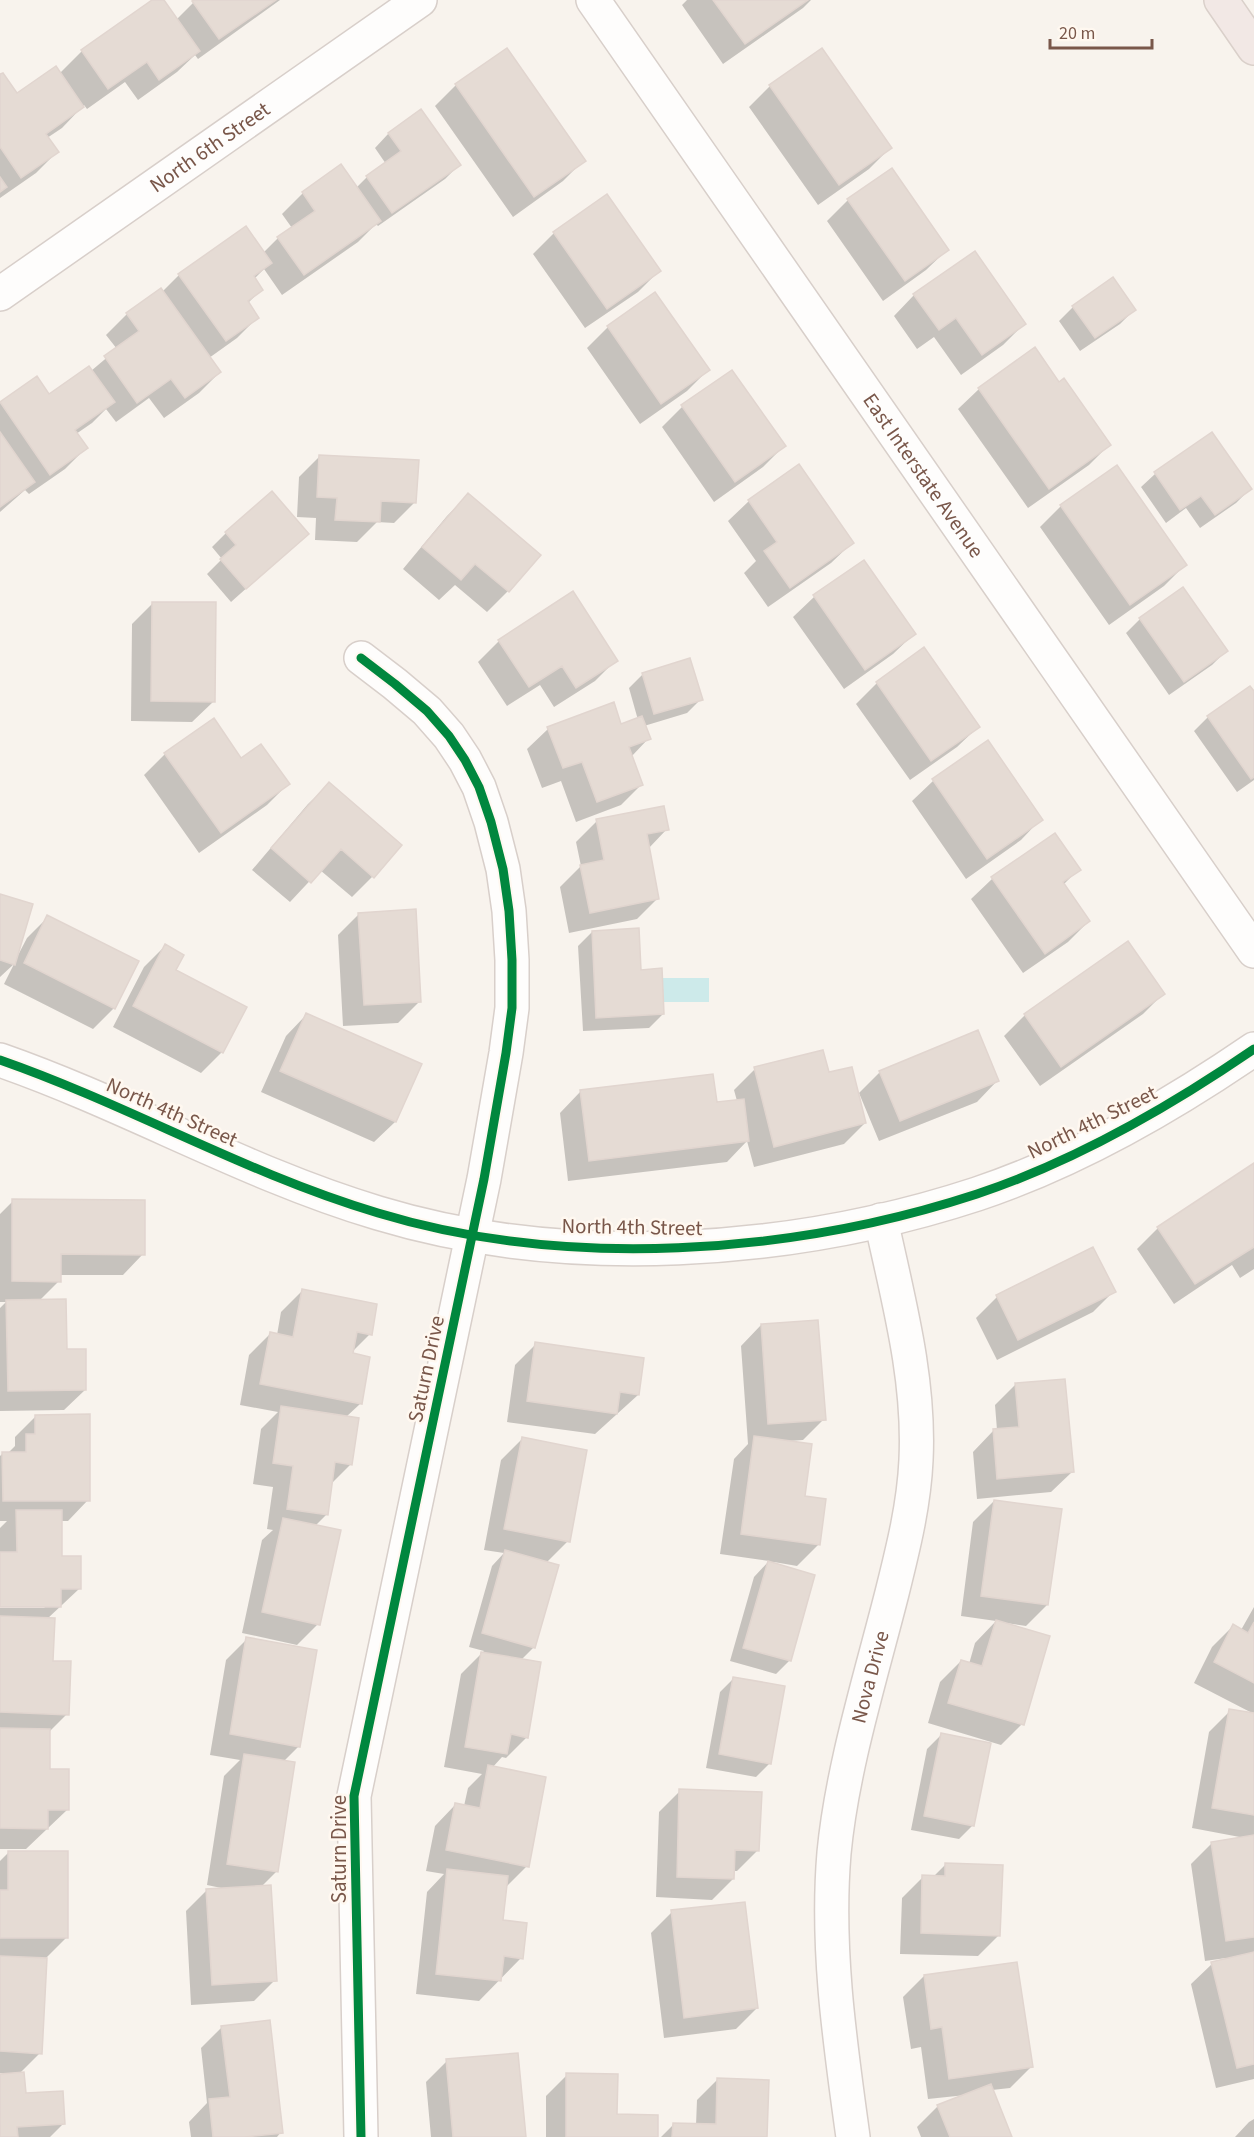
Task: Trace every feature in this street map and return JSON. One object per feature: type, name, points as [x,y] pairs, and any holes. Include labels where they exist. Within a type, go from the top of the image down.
[{"type":"highway","points":[[1221,0],[1254,48]]},
{"type":"street","name":"North 6th Street","points":[[0,294],[420,0]]},
{"type":"street","name":"East Interstate Avenue","points":[[593,0],[1254,951]]},
{"type":"street","name":"Saturn Drive","points":[[360,658],[396,684],[427,711],[455,744],[479,787],[491,822],[502,869],[513,960],[512,1008],[506,1053],[472,1235],[354,1796],[361,2137]]},
{"type":"street","name":"North 4th Street","points":[[0,1060],[68,1086],[302,1188],[418,1225],[472,1235],[583,1246],[645,1249],[771,1240],[881,1220],[978,1193],[1037,1170],[1143,1118],[1187,1093],[1254,1049]]},
{"type":"street","name":"Nova Drive","points":[[853,2137],[834,1988],[832,1942],[834,1853],[839,1811],[912,1506],[916,1460],[917,1414],[912,1371],[905,1326],[881,1220]]},
{"type":"water","points":[[661,978],[709,978],[709,1002],[661,1002]]},
{"type":"building","points":[[152,0],[164,0],[200,51],[159,80],[147,62],[108,89],[81,50]]},
{"type":"building","points":[[276,0],[219,39],[192,1]]},
{"type":"building","points":[[713,0],[808,0],[745,44]]},
{"type":"building","points":[[507,48],[586,161],[534,197],[455,84]]},
{"type":"building","points":[[822,48],[892,148],[839,185],[769,85]]},
{"type":"building","points":[[56,66],[84,107],[46,134],[59,152],[21,178],[0,147],[0,74],[3,73],[17,93]]},
{"type":"building","points":[[421,109],[461,165],[392,213],[366,176],[401,151],[388,133]]},
{"type":"building","points":[[341,164],[381,221],[304,275],[277,237],[315,211],[302,192]]},
{"type":"building","points":[[892,168],[949,250],[905,281],[847,199]]},
{"type":"building","points":[[0,177],[7,187],[0,192]]},
{"type":"building","points":[[607,194],[661,271],[607,309],[553,232]]},
{"type":"building","points":[[246,226],[272,263],[254,276],[263,290],[248,301],[259,318],[226,341],[178,274]]},
{"type":"building","points":[[975,251],[1026,324],[982,355],[956,318],[939,330],[913,294]]},
{"type":"building","points":[[1113,277],[1136,310],[1095,338],[1072,306]]},
{"type":"building","points":[[161,288],[221,372],[185,398],[171,379],[137,403],[104,356],[139,331],[126,313]]},
{"type":"building","points":[[655,292],[710,370],[661,404],[607,326]]},
{"type":"building","points":[[1035,347],[1059,382],[1064,378],[1111,445],[1049,489],[978,388]]},
{"type":"building","points":[[89,366],[115,402],[75,430],[88,448],[50,475],[0,402],[37,376],[49,394]]},
{"type":"building","points":[[732,370],[786,446],[735,482],[681,405]]},
{"type":"building","points":[[0,432],[35,482],[0,507]]},
{"type":"building","points":[[1212,432],[1252,489],[1215,515],[1201,496],[1180,510],[1154,472]]},
{"type":"building","points":[[319,455],[419,460],[416,503],[381,501],[380,522],[335,520],[337,498],[317,497]]},
{"type":"building","points":[[799,464],[854,543],[790,588],[764,551],[777,542],[748,500]]},
{"type":"building","points":[[1117,465],[1187,565],[1130,605],[1060,505]]},
{"type":"building","points":[[272,491],[309,534],[246,589],[220,559],[236,545],[225,532]]},
{"type":"building","points":[[468,493],[541,555],[509,592],[475,564],[461,580],[422,547]]},
{"type":"building","points":[[864,560],[916,634],[865,670],[813,595]]},
{"type":"building","points":[[1183,587],[1228,651],[1184,682],[1139,618]]},
{"type":"building","points":[[573,591],[618,661],[576,688],[562,666],[529,687],[498,640]]},
{"type":"building","points":[[152,602],[216,602],[215,702],[151,701]]},
{"type":"building","points":[[924,647],[980,727],[931,761],[876,682]]},
{"type":"building","points":[[690,658],[703,700],[654,714],[642,673]]},
{"type":"building","points":[[1250,686],[1254,691],[1254,777],[1251,779],[1207,716]]},
{"type":"building","points":[[614,702],[621,724],[642,716],[651,739],[629,747],[643,785],[597,802],[582,762],[563,768],[547,727]]},
{"type":"building","points":[[214,718],[241,758],[261,744],[290,784],[221,833],[164,753]]},
{"type":"building","points":[[988,740],[1043,820],[987,859],[932,779]]},
{"type":"building","points":[[329,782],[402,845],[374,878],[341,849],[311,883],[271,848]]},
{"type":"building","points":[[664,806],[669,830],[647,834],[659,899],[590,913],[580,865],[604,860],[596,819]]},
{"type":"building","points":[[1055,833],[1081,870],[1063,882],[1090,921],[1045,954],[991,877]]},
{"type":"building","points":[[0,894],[33,904],[15,965],[0,960]]},
{"type":"building","points":[[416,909],[421,1002],[364,1005],[358,913]]},
{"type":"building","points":[[47,915],[139,961],[115,1009],[24,963]]},
{"type":"building","points":[[639,928],[641,970],[662,968],[664,1014],[596,1018],[592,931]]},
{"type":"building","points":[[1128,941],[1165,994],[1061,1067],[1024,1014]]},
{"type":"building","points":[[165,944],[184,955],[176,970],[247,1007],[223,1053],[133,1006]]},
{"type":"building","points":[[306,1013],[422,1064],[396,1122],[280,1071]]},
{"type":"building","points":[[978,1030],[999,1081],[900,1121],[879,1071]]},
{"type":"building","points":[[823,1050],[829,1072],[852,1067],[866,1123],[774,1147],[754,1067]]},
{"type":"building","points":[[713,1074],[717,1102],[744,1099],[749,1141],[589,1161],[580,1090]]},
{"type":"building","points":[[1254,1163],[1254,1247],[1195,1284],[1157,1227]]},
{"type":"building","points":[[12,1199],[145,1200],[145,1255],[61,1254],[61,1282],[12,1281]]},
{"type":"building","points":[[1093,1247],[1116,1292],[1018,1340],[996,1295]]},
{"type":"building","points":[[302,1289],[377,1304],[372,1335],[357,1332],[353,1353],[370,1357],[362,1404],[260,1384],[270,1332],[293,1337]]},
{"type":"building","points":[[66,1299],[67,1349],[86,1349],[86,1390],[8,1391],[6,1300]]},
{"type":"building","points":[[818,1320],[826,1420],[768,1424],[761,1324]]},
{"type":"building","points":[[535,1342],[644,1358],[639,1395],[620,1392],[617,1414],[527,1401]]},
{"type":"building","points":[[1065,1379],[1074,1472],[997,1479],[993,1429],[1019,1427],[1015,1383]]},
{"type":"building","points":[[281,1406],[359,1418],[352,1465],[335,1462],[328,1515],[287,1509],[293,1466],[273,1463]]},
{"type":"building","points":[[90,1414],[90,1501],[3,1501],[2,1452],[26,1452],[26,1434],[35,1434],[35,1415]]},
{"type":"building","points":[[754,1436],[812,1444],[805,1496],[826,1499],[820,1545],[741,1534]]},
{"type":"building","points":[[522,1437],[587,1450],[570,1542],[504,1529]]},
{"type":"building","points":[[994,1500],[1062,1509],[1048,1605],[981,1596]]},
{"type":"building","points":[[16,1510],[62,1510],[62,1556],[81,1556],[81,1589],[61,1589],[61,1607],[0,1607],[0,1552],[17,1552]]},
{"type":"building","points":[[283,1518],[341,1530],[320,1625],[262,1612]]},
{"type":"building","points":[[505,1550],[559,1565],[535,1648],[482,1633]]},
{"type":"building","points":[[768,1561],[815,1575],[791,1661],[743,1648]]},
{"type":"building","points":[[0,1616],[55,1618],[53,1661],[71,1661],[69,1715],[0,1712]]},
{"type":"building","points":[[996,1620],[1050,1636],[1024,1725],[948,1703],[961,1660],[982,1666]]},
{"type":"building","points":[[1254,1622],[1254,1683],[1214,1662],[1233,1624],[1248,1633]]},
{"type":"building","points":[[246,1637],[317,1650],[300,1747],[230,1734]]},
{"type":"building","points":[[481,1652],[541,1662],[528,1738],[511,1734],[507,1754],[465,1747]]},
{"type":"building","points":[[733,1677],[785,1686],[771,1764],[719,1754]]},
{"type":"building","points":[[1229,1709],[1254,1713],[1254,1815],[1212,1808]]},
{"type":"building","points":[[0,1728],[50,1729],[50,1769],[69,1769],[69,1810],[48,1810],[48,1829],[0,1828]]},
{"type":"building","points":[[941,1733],[991,1743],[974,1826],[924,1816]]},
{"type":"building","points":[[244,1754],[295,1762],[278,1872],[227,1864]]},
{"type":"building","points":[[488,1765],[546,1777],[529,1867],[446,1850],[455,1803],[480,1808]]},
{"type":"building","points":[[679,1789],[762,1792],[759,1851],[735,1850],[734,1879],[677,1877]]},
{"type":"building","points":[[1254,1835],[1254,1937],[1226,1941],[1211,1842]]},
{"type":"building","points":[[8,1851],[68,1851],[68,1938],[0,1938],[0,1890],[8,1890]]},
{"type":"building","points":[[945,1863],[1003,1865],[1000,1936],[921,1933],[922,1875],[945,1876]]},
{"type":"building","points":[[447,1869],[508,1876],[503,1920],[527,1923],[523,1959],[504,1956],[501,1981],[436,1974]]},
{"type":"building","points":[[271,1885],[277,1981],[212,1985],[206,1889]]},
{"type":"building","points":[[745,1902],[758,2008],[684,2018],[671,1910]]},
{"type":"building","points":[[1254,1952],[1254,2064],[1237,2068],[1211,1962]]},
{"type":"building","points":[[0,1956],[47,1958],[42,2054],[0,2051]]},
{"type":"building","points":[[1017,1962],[1033,2067],[949,2079],[942,2027],[931,2029],[924,1975]]},
{"type":"building","points":[[270,2020],[283,2133],[245,2137],[213,2137],[209,2099],[230,2097],[221,2026]]},
{"type":"building","points":[[518,2053],[526,2137],[453,2137],[446,2059]]},
{"type":"building","points":[[24,2072],[26,2093],[63,2091],[65,2124],[17,2127],[18,2137],[0,2137],[0,2074]]},
{"type":"building","points":[[566,2073],[618,2074],[617,2114],[658,2115],[658,2137],[566,2137]]},
{"type":"building","points":[[717,2078],[769,2080],[767,2137],[672,2137],[673,2123],[716,2124]]},
{"type":"building","points":[[991,2084],[1012,2137],[950,2137],[937,2105]]},
{"type":"cycle path","points":[[361,658],[427,711],[449,736],[479,787],[503,869],[509,911],[512,960],[512,1008],[484,1179],[354,1796],[361,2137]]},
{"type":"cycle path","points":[[0,1060],[95,1097],[282,1179],[378,1213],[450,1231],[525,1243],[601,1248],[678,1248],[755,1242],[831,1231],[906,1215],[977,1194],[1050,1166],[1120,1131],[1188,1092],[1254,1049]]}]
